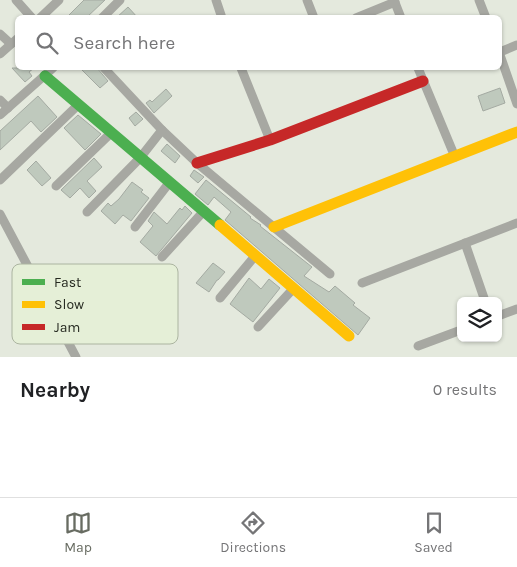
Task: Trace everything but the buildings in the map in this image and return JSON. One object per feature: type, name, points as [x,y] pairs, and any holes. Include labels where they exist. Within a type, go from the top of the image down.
[{"type":"street","points":[[16,0],[29,15]]},
{"type":"street","points":[[43,15],[60,0]]},
{"type":"street","points":[[105,15],[120,0]]},
{"type":"street","points":[[216,0],[221,15]]},
{"type":"street","points":[[308,0],[313,15]]},
{"type":"street","points":[[480,0],[485,15]]},
{"type":"street","points":[[363,15],[395,1],[399,15]]},
{"type":"street","points":[[0,34],[14,41],[0,54]]},
{"type":"street","points":[[502,52],[517,45]]},
{"type":"street","points":[[502,59],[517,104]]},
{"type":"street","points":[[0,115],[51,70]]},
{"type":"street","points":[[106,70],[162,130],[197,163],[330,274]]},
{"type":"street","points":[[242,70],[270,140]]},
{"type":"street","points":[[419,70],[454,157]]},
{"type":"street","points":[[45,76],[349,336]]},
{"type":"street","points":[[197,163],[270,140],[423,81]]},
{"type":"street","points":[[0,100],[8,108]]},
{"type":"street","points":[[0,180],[78,105]]},
{"type":"street","points":[[87,212],[140,158],[162,130]]},
{"type":"street","points":[[274,226],[517,132]]},
{"type":"street","points":[[56,186],[111,133]]},
{"type":"street","points":[[136,227],[169,183]]},
{"type":"street","points":[[162,257],[203,212]]},
{"type":"street","points":[[0,214],[27,264]]},
{"type":"street","points":[[362,283],[517,223]]},
{"type":"street","points":[[465,244],[484,297]]},
{"type":"street","points":[[220,298],[255,256]]},
{"type":"street","points":[[258,327],[293,288]]},
{"type":"street","points":[[502,315],[517,309]]},
{"type":"street","points":[[418,346],[457,331]]},
{"type":"street","points":[[69,344],[76,357]]},
{"type":"traffic: fast","points":[[45,76],[220,225]]},
{"type":"traffic: slow","points":[[274,227],[517,132]]},
{"type":"traffic: slow","points":[[220,225],[349,336]]},
{"type":"traffic: jam","points":[[197,163],[270,140],[423,81]]}]
